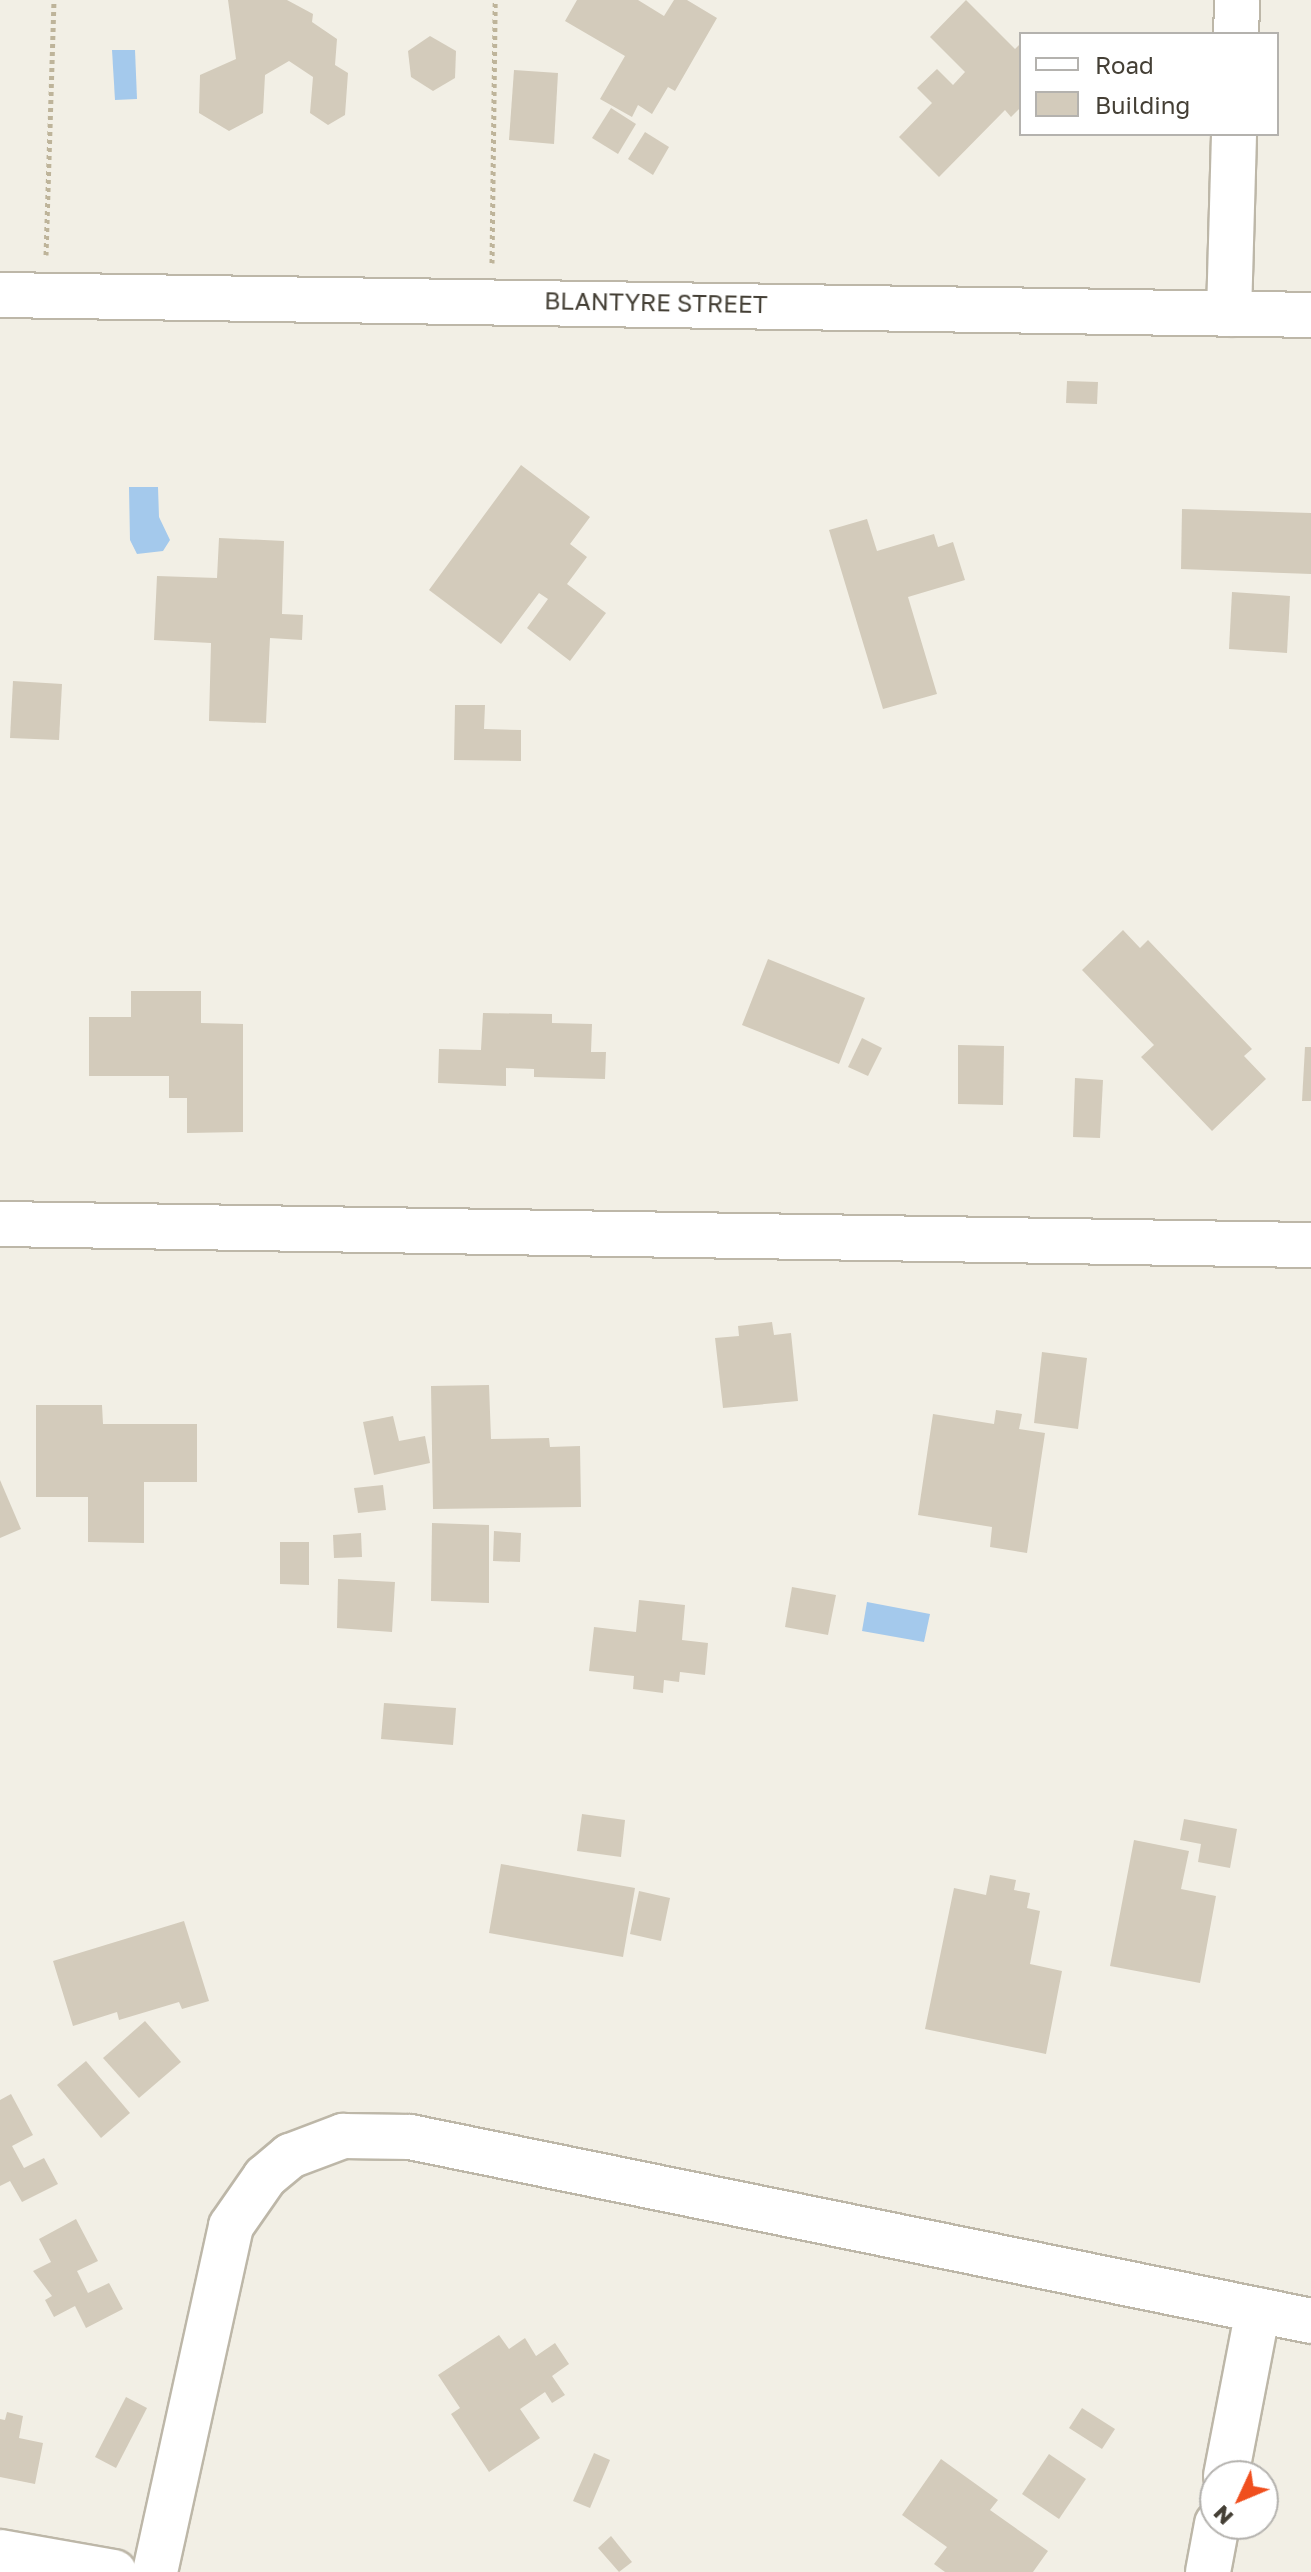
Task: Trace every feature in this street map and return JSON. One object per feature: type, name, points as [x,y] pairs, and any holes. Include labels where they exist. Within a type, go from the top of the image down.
[{"type":"street","points":[[1236,32],[1237,0]]},
{"type":"street","points":[[1229,314],[1234,136]]},
{"type":"street","name":"BLANTYRE STREET","points":[[0,295],[492,299],[1311,315]]},
{"type":"street","points":[[0,1224],[1311,1245]]},
{"type":"street","points":[[155,2572],[231,2226],[265,2177],[290,2156],[343,2136],[410,2137],[1311,2321]]},
{"type":"street","points":[[1229,2460],[1258,2310]]},
{"type":"street","points":[[1208,2572],[1214,2540]]},
{"type":"street","points":[[0,2552],[114,2572]]},
{"type":"path","points":[[45,296],[54,0]]},
{"type":"path","points":[[492,299],[495,0]]},
{"type":"water","points":[[112,50],[135,50],[137,99],[115,100]]},
{"type":"water","points":[[129,487],[158,487],[159,517],[170,540],[163,551],[137,554],[130,540]]},
{"type":"water","points":[[867,1602],[930,1614],[924,1642],[862,1631]]},
{"type":"building","points":[[228,0],[287,0],[313,14],[312,22],[337,39],[335,65],[348,73],[345,115],[328,125],[310,113],[313,77],[289,61],[265,75],[263,113],[229,131],[199,113],[200,75],[236,59]]},
{"type":"building","points":[[577,0],[638,0],[664,16],[674,0],[687,0],[717,18],[675,91],[668,87],[652,114],[638,105],[632,117],[600,99],[625,56],[565,21]]},
{"type":"building","points":[[966,0],[1015,49],[1019,45],[1019,109],[1011,117],[1005,110],[939,177],[899,137],[932,103],[917,88],[937,69],[953,85],[965,72],[930,37]]},
{"type":"building","points":[[430,36],[456,51],[455,78],[433,91],[411,77],[408,51]]},
{"type":"building","points":[[514,70],[558,73],[554,144],[509,140]]},
{"type":"building","points":[[611,108],[636,124],[618,154],[592,138]]},
{"type":"building","points":[[645,132],[669,147],[653,175],[628,159]]},
{"type":"building","points":[[1067,381],[1098,382],[1097,404],[1066,403]]},
{"type":"building","points":[[521,465],[590,517],[570,544],[587,557],[567,584],[606,613],[570,661],[527,628],[548,599],[539,593],[501,644],[429,590]]},
{"type":"building","points":[[1182,509],[1311,513],[1311,574],[1181,569]]},
{"type":"building","points":[[867,519],[877,551],[934,534],[938,547],[953,542],[965,580],[908,597],[937,694],[883,709],[829,530]]},
{"type":"building","points":[[219,538],[284,541],[282,614],[303,615],[302,640],[270,638],[266,723],[209,721],[211,643],[154,640],[157,576],[217,578]]},
{"type":"building","points":[[1232,592],[1290,596],[1287,653],[1229,649]]},
{"type":"building","points":[[13,681],[62,684],[59,740],[10,738]]},
{"type":"building","points":[[455,705],[485,705],[484,729],[521,730],[521,761],[454,760]]},
{"type":"building","points":[[1123,930],[1140,948],[1148,940],[1252,1049],[1244,1056],[1266,1079],[1212,1131],[1141,1057],[1154,1045],[1082,970]]},
{"type":"building","points":[[768,959],[865,998],[839,1064],[742,1025]]},
{"type":"building","points":[[131,991],[201,991],[201,1023],[243,1024],[243,1132],[187,1133],[187,1098],[169,1098],[169,1076],[89,1076],[89,1017],[131,1017]]},
{"type":"building","points":[[483,1013],[552,1014],[552,1023],[592,1024],[591,1052],[606,1052],[605,1079],[534,1077],[534,1069],[506,1068],[506,1086],[438,1083],[439,1049],[481,1050]]},
{"type":"building","points":[[862,1038],[882,1048],[868,1076],[848,1067]]},
{"type":"building","points":[[958,1045],[1004,1046],[1003,1105],[958,1104]]},
{"type":"building","points":[[1305,1047],[1311,1047],[1311,1101],[1302,1101]]},
{"type":"building","points":[[1075,1078],[1103,1080],[1100,1138],[1073,1137]]},
{"type":"building","points":[[772,1322],[774,1335],[791,1333],[798,1401],[723,1408],[715,1338],[739,1336],[738,1326]]},
{"type":"building","points":[[1042,1352],[1087,1358],[1078,1429],[1034,1423]]},
{"type":"building","points":[[489,1385],[491,1439],[549,1438],[550,1447],[580,1446],[581,1507],[433,1509],[431,1386]]},
{"type":"building","points":[[36,1405],[102,1405],[103,1424],[197,1424],[197,1482],[144,1482],[144,1543],[88,1542],[88,1497],[36,1497]]},
{"type":"building","points":[[996,1410],[1022,1414],[1019,1429],[1045,1433],[1027,1553],[990,1547],[992,1527],[918,1515],[933,1414],[994,1424]]},
{"type":"building","points":[[393,1416],[399,1441],[425,1436],[430,1463],[374,1475],[363,1422]]},
{"type":"building","points":[[0,1480],[21,1529],[0,1538]]},
{"type":"building","points":[[383,1485],[386,1510],[358,1513],[354,1488]]},
{"type":"building","points":[[432,1523],[489,1525],[489,1603],[431,1601]]},
{"type":"building","points":[[494,1531],[521,1533],[520,1562],[493,1561]]},
{"type":"building","points":[[361,1533],[362,1557],[334,1558],[333,1535]]},
{"type":"building","points":[[280,1542],[309,1542],[309,1585],[280,1584]]},
{"type":"building","points":[[338,1579],[395,1582],[392,1632],[337,1628]]},
{"type":"building","points":[[792,1587],[836,1595],[828,1635],[785,1627]]},
{"type":"building","points":[[639,1600],[685,1605],[682,1640],[708,1643],[705,1675],[680,1672],[679,1682],[664,1680],[663,1693],[633,1689],[634,1676],[589,1671],[594,1627],[636,1632]]},
{"type":"building","points":[[384,1703],[456,1708],[453,1745],[381,1739]]},
{"type":"building","points":[[582,1814],[625,1820],[621,1857],[577,1851]]},
{"type":"building","points":[[1184,1819],[1237,1829],[1230,1868],[1198,1862],[1201,1844],[1180,1840]]},
{"type":"building","points":[[1134,1840],[1189,1851],[1181,1889],[1216,1896],[1200,1983],[1110,1966]]},
{"type":"building","points":[[501,1864],[635,1888],[623,1957],[489,1933]]},
{"type":"building","points":[[990,1875],[1016,1880],[1014,1890],[1030,1893],[1027,1908],[1040,1911],[1030,1964],[1062,1971],[1046,2054],[925,2029],[954,1888],[986,1895]]},
{"type":"building","points":[[639,1891],[670,1898],[661,1941],[630,1934]]},
{"type":"building","points":[[184,1921],[209,2001],[182,2009],[179,2002],[119,2020],[117,2012],[73,2026],[53,1961]]},
{"type":"building","points":[[145,2021],[181,2062],[139,2098],[103,2058]]},
{"type":"building","points":[[86,2061],[130,2113],[101,2138],[57,2085]]},
{"type":"building","points":[[11,2094],[33,2135],[12,2146],[24,2168],[44,2158],[58,2184],[22,2202],[10,2181],[0,2186],[0,2100]]},
{"type":"building","points":[[76,2219],[98,2261],[77,2271],[88,2293],[109,2283],[123,2309],[86,2328],[75,2306],[54,2317],[45,2300],[52,2296],[33,2271],[51,2262],[39,2239]]},
{"type":"building","points":[[499,2335],[509,2349],[525,2338],[536,2356],[555,2343],[569,2364],[552,2376],[565,2395],[552,2403],[545,2392],[520,2409],[540,2438],[489,2472],[451,2414],[460,2408],[438,2375]]},
{"type":"building","points":[[126,2397],[147,2408],[116,2468],[95,2457]]},
{"type":"building","points":[[1082,2408],[1115,2429],[1102,2449],[1069,2428]]},
{"type":"building","points":[[7,2412],[23,2416],[19,2438],[43,2443],[35,2484],[0,2477],[0,2419],[5,2420]]},
{"type":"building","points":[[594,2453],[610,2460],[590,2508],[573,2501]]},
{"type":"building","points":[[1049,2454],[1086,2479],[1059,2519],[1022,2494]]},
{"type":"building","points":[[941,2459],[998,2500],[990,2510],[1048,2551],[1033,2572],[945,2572],[934,2564],[947,2547],[902,2515]]},
{"type":"building","points":[[611,2536],[632,2562],[619,2572],[598,2548]]}]
